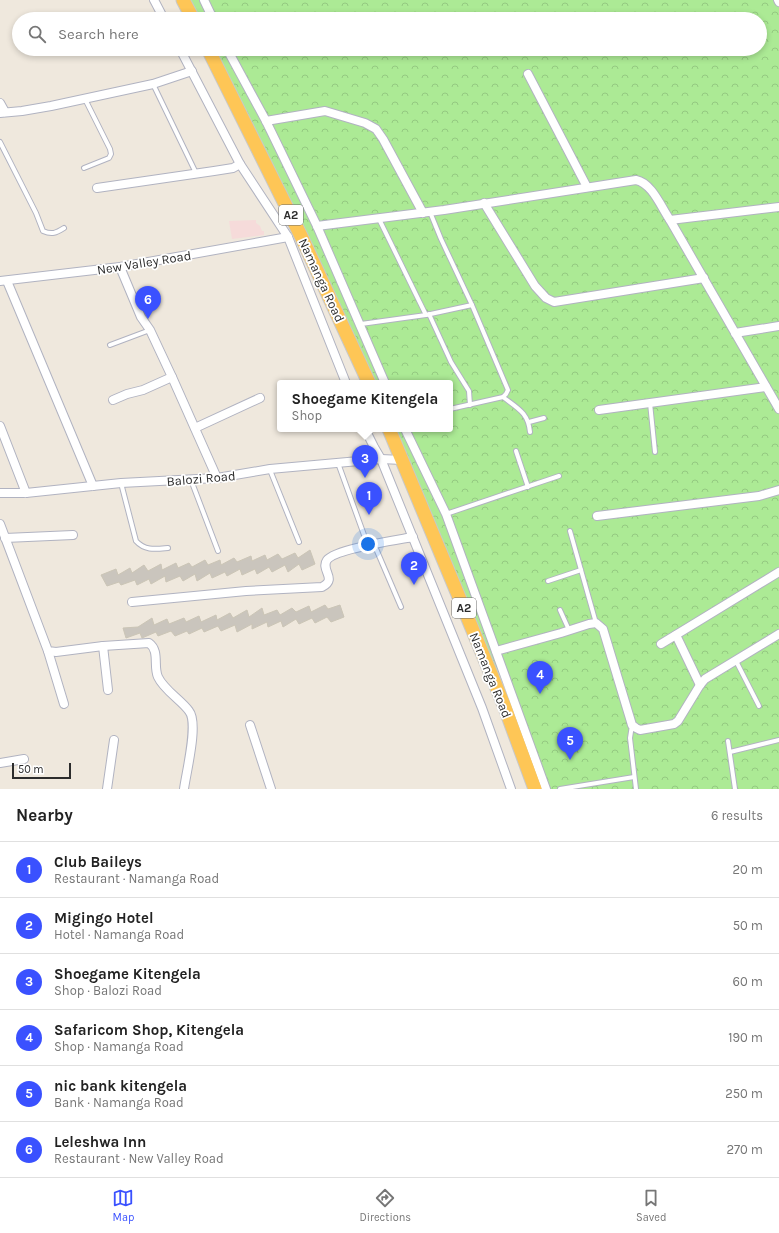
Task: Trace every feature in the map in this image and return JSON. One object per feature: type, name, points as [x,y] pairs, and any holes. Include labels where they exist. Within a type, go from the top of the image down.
[{"type":"highway","points":[[183,0],[189,12]]},
{"type":"highway","name":"Namanga Road","points":[[211,56],[301,236],[368,380]]},
{"type":"highway","name":"Namanga Road","points":[[390,432],[504,705],[535,789]]},
{"type":"street","points":[[154,0],[160,12]]},
{"type":"street","points":[[204,0],[210,12]]},
{"type":"street","points":[[184,56],[240,164],[288,237],[342,380]]},
{"type":"street","points":[[231,56],[266,121],[317,226],[361,324],[384,380]]},
{"type":"street","points":[[0,103],[2,113],[37,109],[153,84],[192,71]]},
{"type":"street","points":[[528,74],[587,187]]},
{"type":"street","points":[[266,121],[326,111],[365,123],[376,129],[427,213]]},
{"type":"street","points":[[97,188],[233,168],[240,164]]},
{"type":"street","points":[[317,226],[427,213],[587,187],[636,180],[642,181],[649,186],[670,220],[779,409]]},
{"type":"street","points":[[484,204],[535,286],[546,298],[554,302],[704,278]]},
{"type":"street","points":[[670,220],[779,207]]},
{"type":"street","name":"New Valley Road","points":[[3,281],[120,267],[288,237]]},
{"type":"street","points":[[120,267],[141,317],[150,330],[217,478]]},
{"type":"street","points":[[3,281],[93,486]]},
{"type":"street","points":[[735,333],[779,326]]},
{"type":"street","points":[[114,400],[127,394],[143,390],[172,377]]},
{"type":"street","points":[[599,410],[766,387]]},
{"type":"street","points":[[195,428],[260,398]]},
{"type":"street","points":[[0,426],[26,493]]},
{"type":"street","points":[[366,432],[381,459],[482,708],[511,789]]},
{"type":"street","points":[[406,432],[446,514],[546,789]]},
{"type":"street","name":"Balozi Road","points":[[0,494],[26,493],[121,483],[217,478],[270,469],[381,459],[402,460]]},
{"type":"street","points":[[598,516],[759,496],[779,490]]},
{"type":"street","points":[[0,524],[48,651],[64,704]]},
{"type":"street","points":[[5,538],[73,534]]},
{"type":"street","points":[[132,602],[246,591],[322,587],[327,585],[329,582],[325,562],[331,556],[371,545],[412,537]]},
{"type":"street","points":[[661,644],[779,572]]},
{"type":"street","points":[[496,651],[596,623],[603,629],[632,725],[640,730],[678,722],[705,679],[779,634]]},
{"type":"street","points":[[676,634],[700,685]]},
{"type":"street","points":[[48,651],[56,652],[103,646],[149,643],[153,646],[155,650],[159,678],[192,715],[194,721],[184,789]]},
{"type":"street","points":[[103,646],[108,690]]},
{"type":"street","points":[[250,726],[271,789]]},
{"type":"street","points":[[107,789],[114,740]]},
{"type":"street","points":[[0,763],[24,759]]},
{"type":"lane","points":[[153,84],[196,174]]},
{"type":"lane","points":[[84,168],[109,158],[111,154],[85,98]]},
{"type":"lane","points":[[0,142],[36,213],[43,231],[48,234],[56,234],[64,228]]},
{"type":"lane","points":[[427,213],[472,305],[508,390],[503,397],[453,408]]},
{"type":"lane","points":[[379,219],[451,362],[469,391],[470,405]]},
{"type":"lane","points":[[361,324],[428,315],[472,305]]},
{"type":"lane","points":[[110,345],[150,330]]},
{"type":"lane","points":[[503,397],[526,416],[529,422],[530,432]]},
{"type":"lane","points":[[650,402],[655,452]]},
{"type":"lane","points":[[529,422],[544,418]]},
{"type":"lane","points":[[516,451],[528,487]]},
{"type":"lane","points":[[338,463],[371,545],[401,607]]},
{"type":"lane","points":[[270,469],[299,542]]},
{"type":"lane","points":[[446,514],[559,476]]},
{"type":"lane","points":[[191,480],[218,551]]},
{"type":"lane","points":[[121,483],[136,541],[141,546],[153,550],[168,548]]},
{"type":"lane","points":[[570,531],[596,623]]},
{"type":"lane","points":[[548,581],[581,570]]},
{"type":"lane","points":[[560,610],[569,630]]},
{"type":"lane","points":[[736,661],[759,706]]},
{"type":"lane","points":[[632,725],[630,738],[636,789]]},
{"type":"lane","points":[[730,752],[779,740]]},
{"type":"lane","points":[[728,741],[735,789]]},
{"type":"lane","points":[[560,789],[634,776]]},
{"type":"shaded area","points":[[256,220],[256,223],[260,226],[262,231],[264,231],[264,235],[232,239],[229,221]]},
{"type":"green space","points":[[183,0],[779,0],[779,789],[535,789],[390,432],[453,432],[453,380],[368,380],[212,56],[767,56],[767,12],[189,12]]},
{"type":"building","points":[[310,550],[315,564],[302,570],[299,564],[288,572],[285,565],[272,572],[269,567],[257,574],[255,569],[242,575],[240,569],[227,576],[225,572],[212,578],[210,573],[197,581],[195,574],[183,581],[180,576],[166,582],[165,576],[151,584],[149,579],[137,585],[135,580],[121,585],[119,582],[107,586],[101,575],[116,569],[118,575],[130,568],[132,573],[144,565],[148,571],[161,564],[162,570],[176,563],[178,568],[189,563],[192,567],[205,560],[208,565],[220,560],[221,565],[234,558],[237,562],[251,556],[252,561],[265,555],[267,560],[278,554],[282,559],[295,553],[298,558]]},
{"type":"building","points":[[325,605],[328,609],[340,605],[344,617],[331,622],[327,617],[315,623],[312,618],[299,624],[296,619],[283,627],[281,621],[268,627],[267,622],[252,629],[252,624],[237,632],[235,625],[221,631],[218,626],[204,632],[202,628],[189,634],[187,631],[175,636],[171,631],[158,636],[156,632],[142,638],[140,633],[126,638],[123,628],[138,627],[152,618],[154,625],[167,619],[169,624],[184,618],[186,622],[199,616],[201,622],[216,615],[217,620],[230,613],[233,618],[247,610],[249,617],[262,608],[264,615],[277,610],[280,615],[292,608],[296,612],[309,606],[311,612]]},
{"type":"place","name":"Leleshwa Inn","points":[[148,319]]},
{"type":"place","name":"Shoegame Kitengela","points":[[365,478]]},
{"type":"place","name":"Club Baileys","points":[[369,515]]},
{"type":"place","name":"Migingo Hotel","points":[[414,585]]},
{"type":"place","name":"Safaricom Shop, Kitengela","points":[[540,694]]},
{"type":"place","name":"nic bank kitengela","points":[[570,760]]}]
